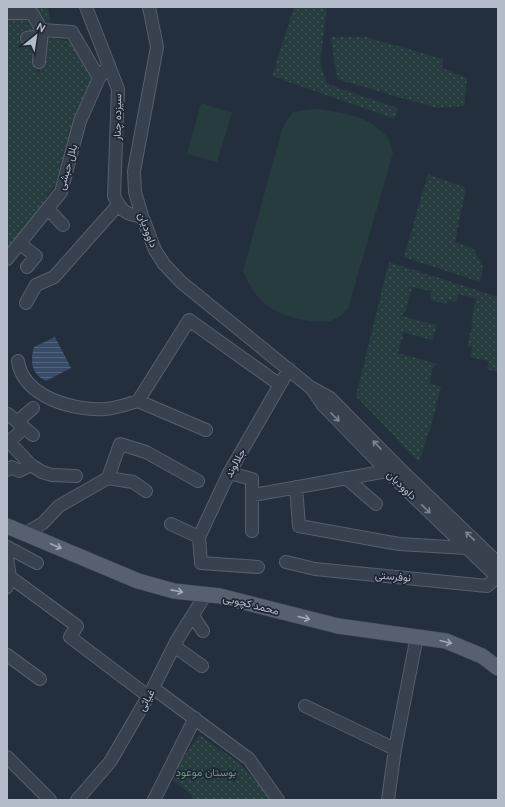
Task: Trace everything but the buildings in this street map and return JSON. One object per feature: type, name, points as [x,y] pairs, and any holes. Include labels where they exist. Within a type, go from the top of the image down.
[{"type":"main road","name":"محمد کچویی","points":[[7,526],[26,533],[95,566],[138,581],[174,591],[220,596],[338,626],[446,641],[464,647],[482,656],[498,668]]},
{"type":"street","name":"سیزده چنار","points":[[86,7],[118,89],[114,184],[114,196],[118,205]]},
{"type":"street","name":"داوودیان","points":[[149,7],[156,47],[134,170],[135,192],[142,216],[155,250],[164,264],[181,282],[288,369],[310,386],[330,398],[398,467],[498,563]]},
{"type":"street","points":[[7,13],[32,13],[42,33],[39,62]]},
{"type":"street","points":[[26,38],[42,33],[72,32],[99,78]]},
{"type":"street","name":"بلال حبشی","points":[[7,259],[61,192],[80,121],[99,78],[109,65]]},
{"type":"street","points":[[26,303],[36,285],[54,277],[118,205],[122,211],[133,216],[142,216]]},
{"type":"street","points":[[48,209],[63,225]]},
{"type":"street","points":[[20,244],[36,256],[27,268]]},
{"type":"street","points":[[138,401],[189,320],[280,385]]},
{"type":"street","points":[[18,362],[20,373],[28,383],[45,395],[62,403],[78,407],[104,409],[138,401],[206,430]]},
{"type":"street","name":"جلالوند","points":[[258,566],[201,563],[199,537],[229,472],[288,369]]},
{"type":"street","name":"داوودیان","points":[[310,386],[323,405],[387,471],[497,578]]},
{"type":"street","points":[[33,408],[25,428],[9,442],[31,465],[52,475],[76,476]]},
{"type":"street","points":[[8,414],[25,428]]},
{"type":"street","points":[[108,478],[120,444],[146,452],[198,481]]},
{"type":"street","points":[[7,470],[12,467],[18,471],[31,465]]},
{"type":"street","points":[[253,495],[387,471]]},
{"type":"street","points":[[229,472],[252,479],[252,531]]},
{"type":"street","points":[[26,533],[43,523],[59,506],[108,478],[133,482],[146,491]]},
{"type":"street","points":[[346,478],[376,504]]},
{"type":"street","points":[[296,487],[299,526],[399,544],[466,548]]},
{"type":"street","points":[[171,524],[199,537]]},
{"type":"street","points":[[7,547],[37,563]]},
{"type":"street","points":[[7,557],[9,582],[77,626],[70,637],[150,692],[195,718],[249,759],[278,800]]},
{"type":"street","name":"نوفرستی","points":[[286,562],[316,569],[487,586],[497,578]]},
{"type":"street","name":"غیاثی","points":[[78,800],[110,762],[150,692],[174,646],[206,594]]},
{"type":"street","points":[[193,616],[203,631]]},
{"type":"street","points":[[388,800],[395,749],[417,636]]},
{"type":"street","points":[[174,646],[202,666]]},
{"type":"street","points":[[7,655],[40,679]]},
{"type":"street","points":[[305,706],[395,749]]},
{"type":"street","points":[[154,800],[195,718]]},
{"type":"street","points":[[7,757],[50,800]]},
{"type":"green space","points":[[7,7],[48,7],[51,26],[34,8]]},
{"type":"green space","points":[[294,7],[327,7],[320,63],[327,84],[398,108],[395,119],[272,76]]},
{"type":"green space","points":[[7,18],[31,18],[37,33],[35,67],[39,74],[46,37],[69,41],[94,76],[54,187],[7,253]]},
{"type":"green space","points":[[331,37],[366,37],[443,59],[442,68],[467,78],[464,106],[436,108],[337,79]]},
{"type":"green space","points":[[201,103],[232,113],[217,162],[187,154]]},
{"type":"green space","points":[[315,109],[344,113],[371,123],[387,138],[393,153],[348,309],[335,319],[322,322],[295,318],[269,307],[259,299],[243,271],[283,126],[293,112]]},
{"type":"green space","points":[[428,174],[466,188],[455,242],[473,248],[483,267],[480,282],[404,257]]},
{"type":"green space","points":[[389,262],[498,297],[498,372],[487,369],[489,361],[470,357],[472,348],[467,346],[473,323],[471,323],[476,298],[458,294],[457,302],[447,300],[446,304],[430,300],[431,291],[412,287],[406,310],[401,316],[437,325],[432,340],[404,332],[398,353],[438,364],[433,367],[429,384],[441,386],[431,426],[419,462],[356,396]]},
{"type":"green space","name":"بوستان موعود","points":[[199,735],[240,763],[261,787],[269,800],[191,800],[193,796],[170,778]]},
{"type":"water","points":[[55,337],[71,368],[46,381],[37,375],[33,367],[32,357],[34,347]]}]
